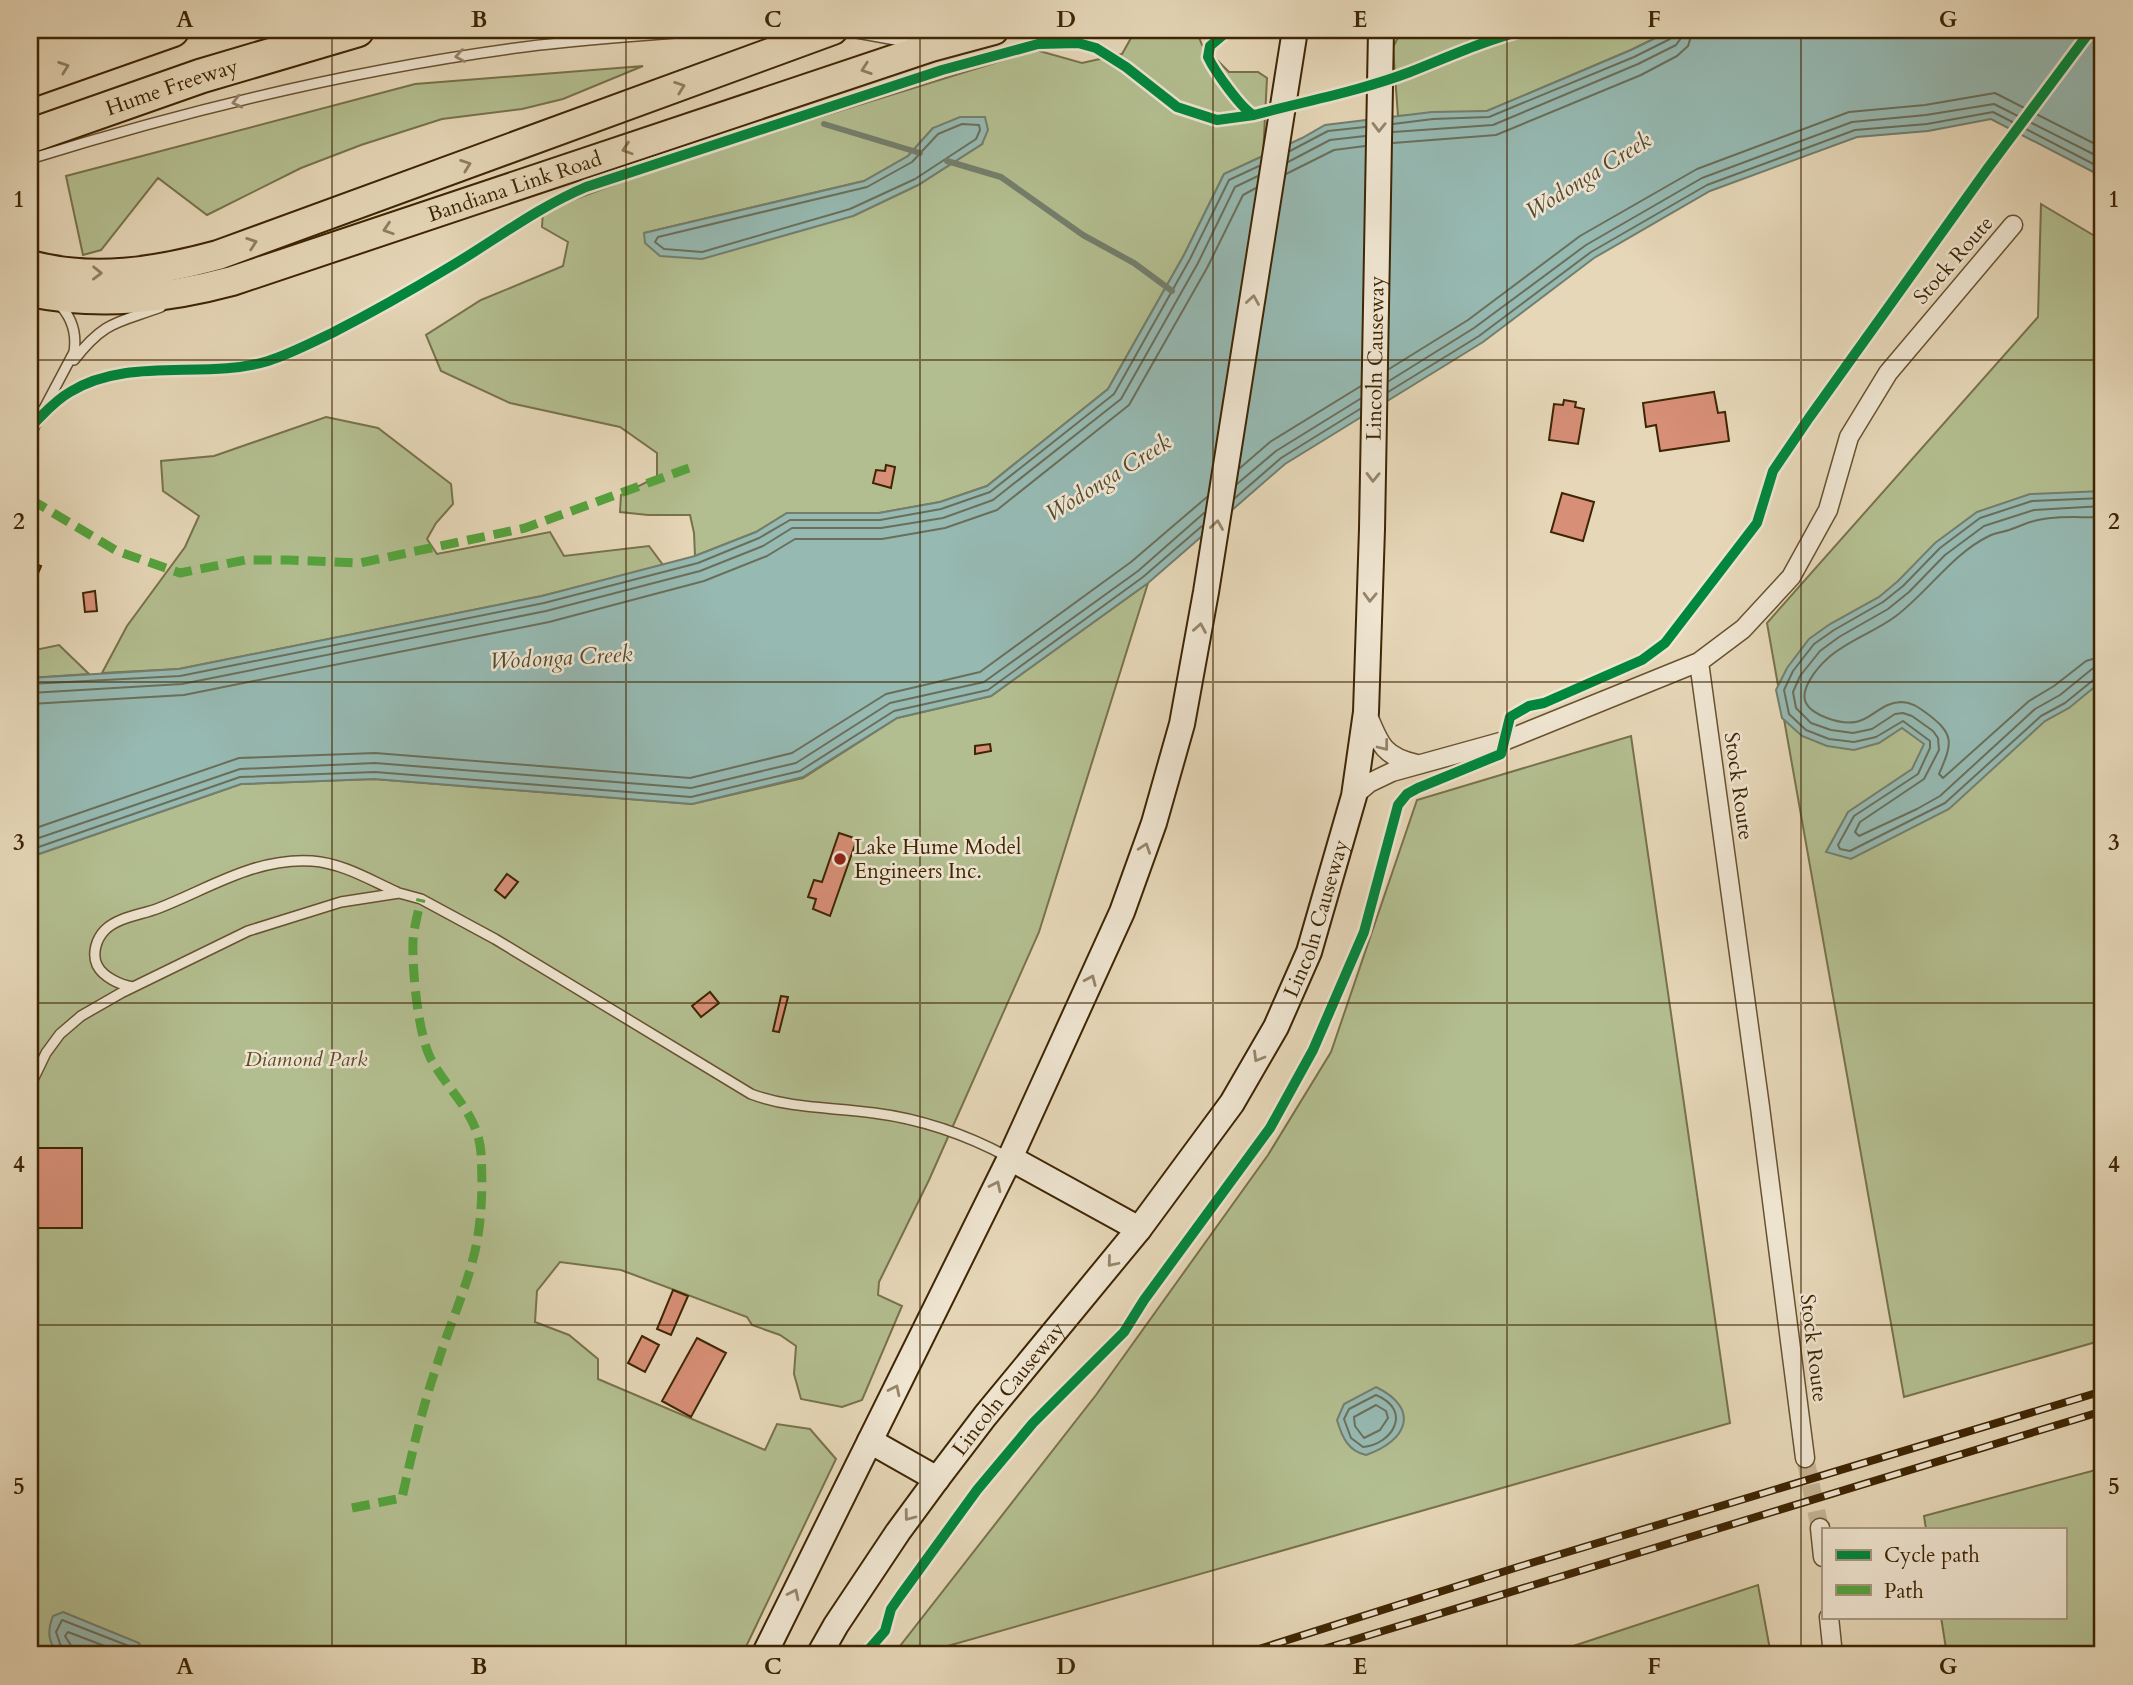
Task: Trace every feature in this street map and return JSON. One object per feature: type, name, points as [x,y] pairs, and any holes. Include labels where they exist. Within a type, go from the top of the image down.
[{"type":"highway","points":[[37,51],[172,30]]},
{"type":"highway","name":"Hume Freeway","points":[[30,136],[72,119],[227,68],[357,30]]},
{"type":"highway","points":[[30,80],[92,42]]},
{"type":"main road","name":"Bandiana Link Road","points":[[30,265],[77,273],[127,273],[155,271],[218,255],[833,30]]},
{"type":"main road","name":"Bandiana Link Road","points":[[39,294],[91,300],[124,300],[191,292],[290,262],[931,47],[994,30]]},
{"type":"main road","points":[[1274,30],[1289,68]]},
{"type":"main road","points":[[764,1655],[1010,1158],[1122,912],[1154,822],[1182,723],[1206,592],[1294,30]]},
{"type":"main road","name":"Lincoln Causeway","points":[[819,1655],[891,1542],[937,1479],[985,1416],[1139,1229],[1232,1103],[1276,1027],[1309,952],[1354,796],[1366,712],[1373,529],[1381,30]]},
{"type":"main road","points":[[1010,1158],[1139,1229]]},
{"type":"main road","points":[[870,1441],[937,1479]]},
{"type":"street","name":"Stock Route","points":[[1805,1458],[1699,662],[1743,629],[1791,577],[1828,510],[1849,438],[1888,373],[2013,225]]},
{"type":"street","points":[[1354,796],[1380,777],[1417,764],[1504,741],[1699,662]]},
{"type":"street","points":[[1366,712],[1381,745],[1389,754],[1399,760],[1417,764]]},
{"type":"street","points":[[1820,1528],[1822,1547]]},
{"type":"street","points":[[1829,1618],[1833,1655]]},
{"type":"lane","points":[[30,159],[250,99],[363,73],[527,46],[714,30]]},
{"type":"lane","points":[[840,30],[931,47]]},
{"type":"lane","points":[[30,435],[65,372],[91,338],[121,320],[162,306],[191,292]]},
{"type":"lane","points":[[39,294],[62,306],[73,327],[75,345],[65,372]]},
{"type":"lane","points":[[133,987],[110,978],[97,964],[95,956],[98,940],[106,928],[247,870],[285,862],[313,861],[344,869],[399,893],[421,899],[495,939],[751,1094],[794,1106],[876,1113],[925,1123],[1010,1158]]},
{"type":"lane","points":[[30,1086],[42,1059],[60,1034],[81,1016],[133,987],[248,931],[341,902],[399,893]]},
{"type":"green space","points":[[1196,30],[1202,45],[1229,72],[1258,72],[1267,78],[1263,156],[1224,174],[1184,255],[1108,389],[987,486],[940,502],[879,513],[787,513],[756,532],[695,556],[690,515],[620,512],[621,495],[657,477],[657,453],[620,427],[510,403],[441,371],[426,335],[481,300],[563,266],[568,242],[542,227],[543,211],[678,161],[1036,50],[1082,63],[1122,54],[1135,31]],"holes":[[[933,128],[982,144],[918,185],[853,216],[644,233],[864,181],[908,156]]]},
{"type":"green space","points":[[1402,30],[1672,30],[1487,111],[1398,116],[1393,47]]},
{"type":"green space","points":[[643,66],[563,99],[522,109],[442,119],[361,145],[301,168],[207,215],[158,178],[101,250],[83,255],[66,176],[415,84]]},
{"type":"green space","points":[[2041,204],[2103,241],[2103,1340],[1904,1397],[1767,623],[2038,317]]},
{"type":"green space","points":[[326,417],[378,428],[451,484],[453,504],[436,523],[427,539],[437,554],[550,532],[564,556],[649,546],[663,565],[542,596],[179,669],[102,673],[127,626],[185,547],[199,516],[163,491],[161,461],[214,456]]},
{"type":"green space","name":"Diamond Park","points":[[1148,583],[1039,932],[929,1180],[879,1282],[878,1295],[902,1306],[862,1400],[842,1407],[801,1399],[794,1374],[796,1346],[780,1335],[752,1325],[747,1317],[621,1270],[560,1262],[537,1291],[535,1322],[569,1335],[598,1359],[598,1379],[765,1450],[777,1424],[810,1429],[836,1459],[742,1655],[30,1655],[30,857],[241,784],[374,779],[692,804],[803,778],[897,718],[991,696]]},
{"type":"green space","points":[[59,645],[89,674],[30,678],[30,651]]},
{"type":"green space","points":[[1631,736],[1730,1423],[916,1655],[893,1655],[1096,1395],[1268,1155],[1331,1052],[1417,800]]},
{"type":"green space","points":[[2103,1468],[2103,1655],[1947,1655],[1941,1618],[2066,1618],[2066,1528],[1926,1528],[1924,1516]]},
{"type":"green space","points":[[1758,1585],[1771,1655],[1546,1655]]},
{"type":"water","name":"Wodonga Creek","points":[[1672,30],[2103,30],[2103,177],[1991,119],[1928,131],[1857,137],[1710,191],[1594,258],[1483,342],[1285,464],[1148,583],[991,696],[897,718],[803,777],[692,804],[374,779],[241,784],[30,857],[30,678],[179,669],[542,596],[695,556],[756,532],[787,513],[879,513],[940,502],[987,486],[1108,389],[1184,255],[1224,174],[1325,125],[1432,112],[1487,111]]},
{"type":"water","points":[[960,117],[985,117],[988,130],[982,144],[918,185],[853,216],[702,259],[660,256],[645,243],[644,233],[864,181],[908,156],[933,128]]},
{"type":"water","points":[[2103,491],[2103,680],[2069,708],[2045,721],[1949,809],[1851,859],[1826,852],[1848,812],[1912,769],[1924,744],[1902,728],[1879,743],[1854,750],[1827,746],[1802,736],[1782,718],[1776,690],[1787,668],[1809,639],[1879,597],[1935,543],[1977,512],[2030,494]]},
{"type":"water","points":[[1376,1387],[1399,1405],[1403,1424],[1391,1442],[1366,1455],[1347,1442],[1337,1420],[1344,1404]]},
{"type":"water","points":[[63,1612],[139,1643],[144,1655],[59,1655],[49,1632],[53,1616]]},
{"type":"building","points":[[1714,392],[1718,413],[1725,412],[1729,441],[1660,451],[1656,425],[1646,427],[1643,403]]},
{"type":"building","points":[[1564,400],[1576,402],[1575,407],[1584,409],[1578,444],[1549,440],[1554,404],[1563,405]]},
{"type":"building","points":[[886,465],[895,467],[891,488],[873,483],[876,470],[885,471]]},
{"type":"building","points":[[1562,493],[1594,502],[1583,541],[1551,532]]},
{"type":"building","points":[[30,562],[41,566],[34,583],[30,581]]},
{"type":"building","points":[[95,591],[97,611],[85,612],[83,593]]},
{"type":"building","points":[[990,744],[991,751],[975,754],[975,746]]},
{"type":"building","name":"Lake Hume Model Engineers Inc.","points":[[839,833],[857,839],[830,916],[813,909],[816,899],[808,897],[814,880],[822,882]]},
{"type":"building","points":[[507,874],[518,882],[505,898],[495,890]]},
{"type":"building","points":[[710,992],[719,1003],[701,1017],[692,1006]]},
{"type":"building","points":[[781,996],[788,997],[779,1032],[773,1031]]},
{"type":"building","points":[[30,1148],[82,1148],[82,1228],[30,1228]]},
{"type":"building","points":[[673,1290],[688,1296],[671,1335],[657,1329]]},
{"type":"building","points":[[642,1336],[659,1345],[645,1372],[628,1363]]},
{"type":"building","points":[[697,1338],[726,1353],[691,1417],[662,1401]]},
{"type":"waterway","points":[[824,124],[920,153]]},
{"type":"waterway","points":[[947,161],[1001,177],[1083,235],[1134,263],[1172,291]]},
{"type":"tunnel","points":[[1805,1458],[1820,1528]]},
{"type":"railway","points":[[1240,1655],[1518,1567],[2103,1391]]},
{"type":"railway","points":[[1304,1655],[2103,1411]]},
{"type":"marked path","points":[[30,499],[117,551],[180,573],[245,560],[360,563],[525,528],[689,468]]},
{"type":"marked path","points":[[352,1508],[402,1498],[427,1398],[469,1272],[480,1220],[482,1179],[479,1139],[469,1115],[432,1061],[420,1020],[413,941],[421,899]]},
{"type":"cycle path","points":[[1229,30],[1210,46],[1208,57],[1236,98],[1254,115],[1372,85],[1525,30]]},
{"type":"cycle path","points":[[864,1655],[885,1631],[891,1609],[977,1490],[1033,1423],[1124,1332],[1144,1300],[1270,1128],[1313,1050],[1364,932],[1398,805],[1407,794],[1418,788],[1501,754],[1510,717],[1529,706],[1544,703],[1642,660],[1665,643],[1757,523],[1773,471],[1809,418],[1988,168],[2091,30]]},
{"type":"cycle path","points":[[30,427],[64,396],[93,381],[142,371],[244,366],[292,352],[390,302],[532,215],[586,187],[942,70],[1038,44],[1078,43],[1096,48],[1126,67],[1177,107],[1217,120],[1254,115]]},
{"type":"place","name":"Lake Hume Model Engineers Inc.","points":[[840,859]]}]
